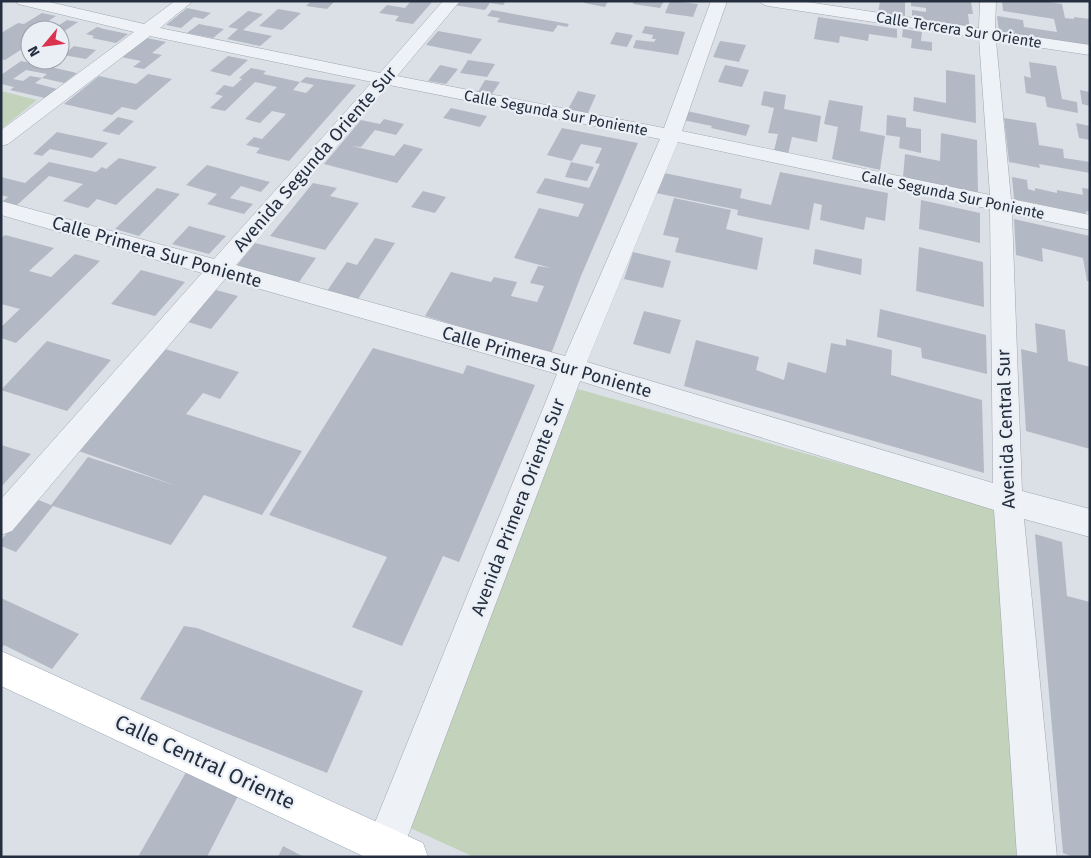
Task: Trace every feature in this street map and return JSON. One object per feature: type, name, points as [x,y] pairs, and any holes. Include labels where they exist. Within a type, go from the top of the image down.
[{"type":"main road","name":"Calle Central Oriente","points":[[1,668],[391,853]]},
{"type":"street","name":"Calle Segunda Sur Poniente","points":[[24,1],[147,30],[671,135],[1001,206],[1090,223]]},
{"type":"street","points":[[1,140],[185,1]]},
{"type":"street","name":"Avenida Segunda Oriente Sur","points":[[1,522],[218,269],[452,1]]},
{"type":"street","name":"Avenida Primera Oriente Sur","points":[[391,853],[572,368],[671,135],[719,1]]},
{"type":"street","name":"Calle Tercera Sur Oriente","points":[[768,1],[1090,50]]},
{"type":"street","name":"Avenida Central Sur","points":[[988,1],[988,34],[1001,206],[1008,502],[1037,857]]},
{"type":"street","name":"Calle Primera Sur Poniente","points":[[1,208],[572,368],[1008,502],[1090,523]]},
{"type":"green space","points":[[1,91],[37,100],[1,129]]},
{"type":"green space","points":[[578,389],[998,508],[1023,857],[474,857],[408,827]]},
{"type":"building","points":[[311,1],[335,1],[327,9],[306,6]]},
{"type":"building","points":[[411,1],[433,1],[413,24],[395,21],[399,16],[379,13],[387,5],[405,8]]},
{"type":"building","points":[[457,1],[506,1],[503,5],[490,3],[485,10],[454,5]]},
{"type":"building","points":[[585,1],[608,1],[605,7],[584,3]]},
{"type":"building","points":[[634,1],[664,1],[660,8],[633,4]]},
{"type":"building","points":[[670,1],[698,4],[693,17],[665,13]]},
{"type":"building","points":[[880,1],[905,1],[905,18],[878,13]]},
{"type":"building","points":[[911,1],[971,2],[973,14],[968,14],[970,30],[912,22],[912,10],[926,12],[926,8],[911,6]]},
{"type":"building","points":[[1002,1],[1042,1],[1062,4],[1065,18],[1090,19],[1090,46],[999,32],[997,16],[1023,20],[1024,27],[1057,32],[1054,19],[1003,11]]},
{"type":"building","points":[[187,8],[211,13],[203,19],[194,17],[181,28],[166,25]]},
{"type":"building","points":[[278,9],[301,13],[282,30],[259,26]]},
{"type":"building","points":[[492,10],[569,24],[567,27],[558,25],[553,32],[497,22],[500,18],[487,16]]},
{"type":"building","points":[[248,11],[263,14],[243,30],[272,36],[260,46],[227,39],[238,29],[228,27]]},
{"type":"building","points":[[42,13],[56,16],[50,20],[31,20]]},
{"type":"building","points":[[818,17],[897,29],[897,38],[869,34],[868,41],[840,36],[839,43],[814,39]]},
{"type":"building","points":[[70,21],[78,22],[70,27]]},
{"type":"building","points":[[20,23],[20,50],[5,60],[1,59],[1,33]]},
{"type":"building","points":[[199,24],[224,29],[213,38],[187,33]]},
{"type":"building","points":[[645,26],[685,32],[678,55],[633,48],[636,40],[654,42],[656,39],[652,39],[653,35],[642,33]]},
{"type":"building","points":[[97,27],[128,34],[116,43],[92,38],[94,36],[86,34]]},
{"type":"building","points":[[903,29],[922,32],[921,41],[932,42],[932,51],[911,48],[912,39],[902,37]]},
{"type":"building","points":[[438,31],[482,39],[471,54],[426,45]]},
{"type":"building","points":[[616,32],[633,35],[627,47],[610,44]]},
{"type":"building","points":[[147,38],[166,42],[152,53],[162,55],[144,69],[133,67],[141,61],[121,57]]},
{"type":"building","points":[[720,41],[746,45],[739,62],[713,57]]},
{"type":"building","points":[[74,46],[96,50],[86,59],[70,56],[70,49]]},
{"type":"building","points":[[228,56],[248,60],[230,76],[210,71]]},
{"type":"building","points":[[468,60],[495,64],[487,77],[460,73]]},
{"type":"building","points":[[20,62],[20,70],[26,70],[13,79],[23,81],[30,76],[42,78],[35,83],[57,89],[45,98],[10,90],[14,87],[1,84],[1,75]]},
{"type":"building","points":[[1029,62],[1056,66],[1062,99],[1077,102],[1078,113],[1047,107],[1045,97],[1026,93],[1024,76],[1031,78]]},
{"type":"building","points":[[440,65],[458,69],[446,84],[428,81]]},
{"type":"building","points":[[725,65],[749,70],[742,87],[718,82]]},
{"type":"building","points":[[251,68],[266,71],[263,74],[300,82],[306,77],[356,85],[289,161],[256,153],[260,148],[246,145],[254,137],[262,139],[286,114],[272,111],[260,123],[245,119],[277,87],[255,82],[225,111],[210,108],[223,96],[215,94],[224,85],[233,87],[242,79],[239,78]],"holes":[[[300,82],[314,85],[306,93],[293,90]]]},
{"type":"building","points":[[26,70],[63,70],[77,73],[64,83],[42,78],[47,74]]},
{"type":"building","points":[[946,70],[975,75],[976,123],[913,111],[914,97],[946,103]]},
{"type":"building","points":[[148,74],[172,79],[136,110],[122,107],[112,115],[64,104],[99,76],[136,84]]},
{"type":"building","points":[[485,80],[500,82],[492,94],[478,92]]},
{"type":"building","points":[[1080,90],[1090,92],[1090,106],[1082,104]]},
{"type":"building","points":[[578,91],[596,95],[588,113],[568,109]]},
{"type":"building","points":[[764,91],[786,95],[784,109],[821,116],[817,142],[792,137],[788,154],[774,151],[778,134],[768,133],[774,108],[761,105]]},
{"type":"building","points":[[829,100],[863,106],[860,131],[885,136],[880,170],[832,159],[838,127],[824,124]]},
{"type":"building","points":[[451,108],[487,116],[480,127],[443,118]]},
{"type":"building","points":[[687,111],[750,125],[746,136],[683,120]]},
{"type":"building","points":[[887,115],[906,118],[906,127],[921,129],[921,153],[899,148],[900,137],[886,135]]},
{"type":"building","points":[[118,117],[134,121],[119,135],[102,131]]},
{"type":"building","points":[[1004,118],[1036,123],[1039,145],[1063,149],[1064,158],[1090,162],[1090,173],[1039,164],[1040,168],[1009,162]]},
{"type":"building","points":[[384,119],[404,124],[396,135],[375,130],[361,147],[352,146],[394,156],[404,144],[423,149],[397,183],[324,164],[361,120],[380,124]]},
{"type":"building","points":[[1076,123],[1090,126],[1090,140],[1079,138]]},
{"type":"building","points":[[562,128],[638,143],[581,276],[551,354],[467,332],[468,329],[425,316],[451,272],[491,282],[494,277],[517,282],[511,296],[537,302],[544,286],[530,283],[538,266],[551,268],[514,258],[539,208],[578,217],[584,204],[536,193],[545,178],[589,188],[600,164],[595,163],[602,148],[581,144],[572,161],[547,155]]},
{"type":"building","points":[[57,132],[108,143],[92,158],[50,149],[42,156],[33,154]]},
{"type":"building","points":[[941,133],[977,140],[978,193],[903,177],[905,154],[940,161]]},
{"type":"building","points":[[119,158],[157,167],[116,205],[97,199],[88,208],[63,201],[83,184],[49,176],[17,205],[3,201],[8,197],[1,195],[1,177],[25,183],[49,162],[96,172],[102,167],[106,169]]},
{"type":"building","points":[[571,162],[594,167],[587,181],[565,177]]},
{"type":"building","points":[[207,165],[270,182],[261,192],[241,186],[230,198],[253,204],[244,214],[207,204],[217,194],[186,185]]},
{"type":"building","points":[[780,172],[888,193],[885,221],[866,217],[864,230],[820,220],[822,205],[814,203],[809,230],[737,215],[738,210],[656,193],[664,173],[742,189],[740,198],[771,205]]},
{"type":"building","points":[[1012,177],[1027,180],[1028,189],[1035,191],[1035,188],[1057,193],[1057,190],[1083,195],[1082,188],[1090,189],[1090,212],[1086,211],[1086,214],[1014,199]]},
{"type":"building","points":[[313,183],[337,188],[330,196],[359,203],[325,250],[270,236]]},
{"type":"building","points":[[157,188],[180,194],[139,236],[115,229]]},
{"type":"building","points":[[423,191],[446,197],[435,213],[411,207]]},
{"type":"building","points":[[674,198],[731,210],[726,229],[763,238],[757,270],[675,252],[679,238],[663,235]]},
{"type":"building","points":[[921,200],[980,213],[980,243],[919,229]]},
{"type":"building","points":[[1014,219],[1090,236],[1090,281],[1087,281],[1083,258],[1042,248],[1043,262],[1016,255]]},
{"type":"building","points":[[189,226],[226,236],[209,254],[172,244]]},
{"type":"building","points":[[5,235],[54,248],[29,271],[51,277],[75,254],[100,261],[16,343],[1,338],[1,327],[20,309],[1,304],[1,238]]},
{"type":"building","points":[[375,238],[395,243],[358,299],[327,291],[347,262],[357,265]]},
{"type":"building","points":[[255,243],[316,258],[299,282],[236,266]]},
{"type":"building","points":[[919,247],[983,262],[984,307],[916,291]]},
{"type":"building","points":[[815,249],[862,259],[861,275],[813,264]]},
{"type":"building","points":[[633,252],[671,261],[663,288],[624,279]]},
{"type":"building","points":[[141,270],[185,282],[155,316],[111,304]]},
{"type":"building","points":[[216,290],[238,296],[211,329],[188,322]]},
{"type":"building","points":[[880,309],[986,335],[987,374],[922,358],[921,348],[877,337]]},
{"type":"building","points":[[644,311],[681,320],[670,354],[633,344]]},
{"type":"building","points":[[1035,323],[1065,330],[1068,361],[1090,367],[1090,449],[1026,431],[1021,349],[1037,353]]},
{"type":"building","points":[[846,339],[892,350],[891,375],[982,400],[984,473],[684,386],[696,340],[759,357],[756,370],[784,380],[788,362],[826,373],[831,343],[846,346]]},
{"type":"building","points":[[47,341],[111,360],[67,411],[1,390]]},
{"type":"building","points":[[162,348],[239,372],[220,399],[203,393],[186,414],[302,451],[262,515],[204,495],[171,545],[53,506],[16,552],[1,546],[1,540],[36,499],[51,505],[88,457],[177,486],[76,450]]},
{"type":"building","points":[[373,348],[463,374],[467,365],[535,385],[459,562],[443,556],[402,646],[352,627],[387,557],[269,515]]},
{"type":"building","points":[[1,445],[31,454],[1,487]]},
{"type":"building","points":[[1035,534],[1062,542],[1067,596],[1090,602],[1090,857],[1073,857],[1063,853]]},
{"type":"building","points":[[1,598],[79,634],[52,669],[4,645],[1,649]]},
{"type":"building","points":[[184,626],[197,628],[363,691],[327,773],[140,699]]},
{"type":"building","points":[[189,767],[241,790],[207,857],[138,857]]},
{"type":"building","points":[[283,846],[304,857],[278,857]]}]
